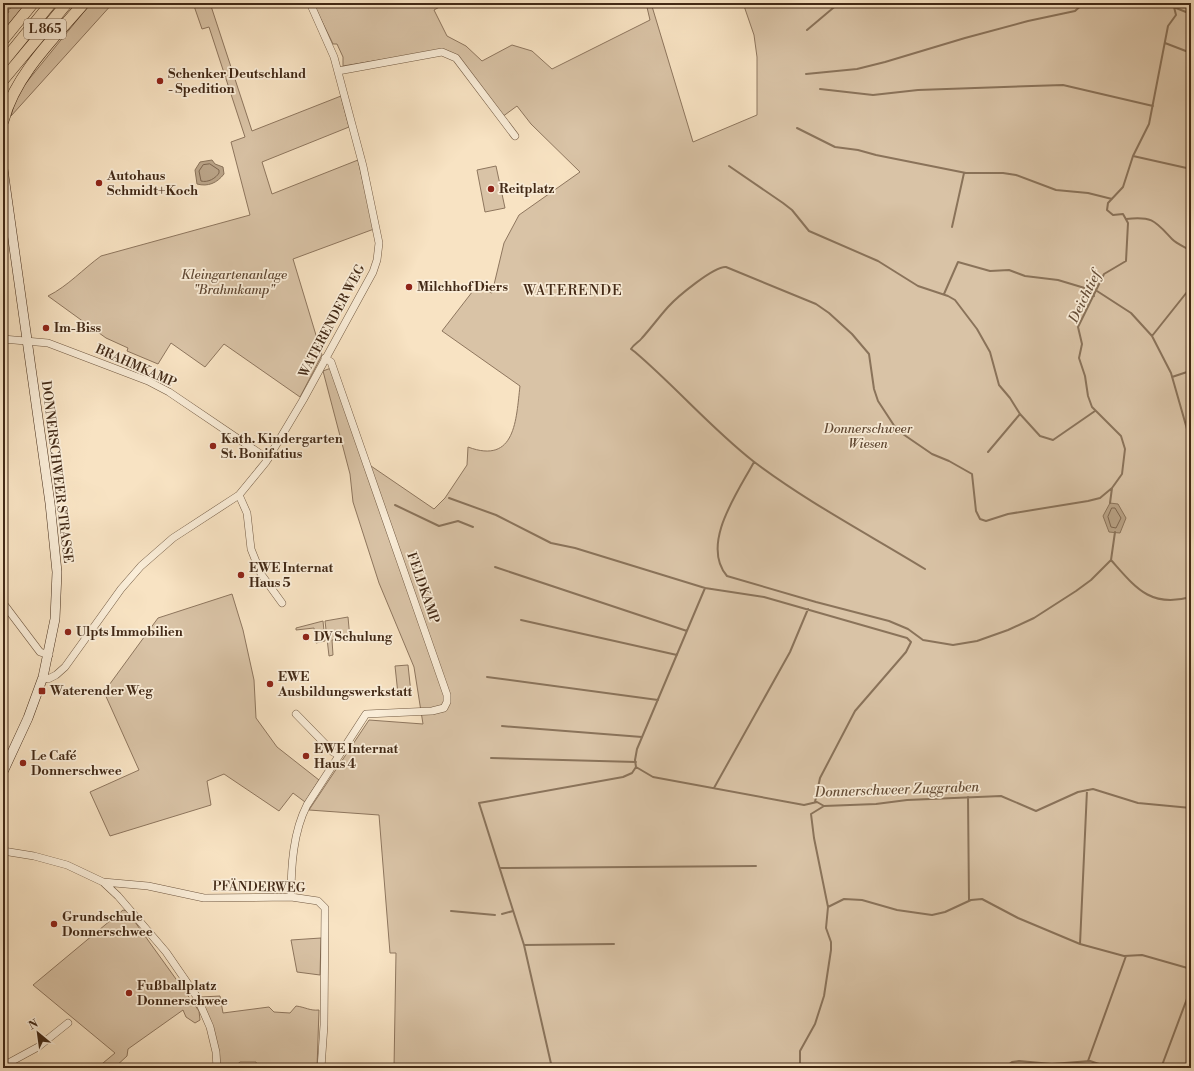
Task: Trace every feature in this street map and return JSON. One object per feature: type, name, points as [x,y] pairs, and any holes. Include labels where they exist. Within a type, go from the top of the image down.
[{"type":"highway","points":[[3,40],[7,31],[34,3]]},
{"type":"highway","name":"L 865","points":[[3,62],[51,3]]},
{"type":"highway","name":"L 865","points":[[3,80],[67,3]]},
{"type":"highway","points":[[3,120],[15,87],[84,3]]},
{"type":"highway","points":[[3,88],[15,87]]},
{"type":"main road","name":"DONNERSCHWEER STRASSE","points":[[3,169],[26,342],[50,503],[57,565],[55,613],[49,655],[43,677],[28,718],[6,758],[3,772]]},
{"type":"street","name":"WATERENDER WEG","points":[[43,677],[48,679],[56,675],[65,667],[121,589],[140,566],[173,538],[239,495],[268,459],[303,400],[373,272],[377,260],[379,243],[363,166],[338,71],[331,50],[310,3]]},
{"type":"street","points":[[338,71],[442,52],[456,58],[515,136]]},
{"type":"street","name":"BRAHMKAMP","points":[[3,340],[26,342],[40,341],[59,346],[148,381],[169,392],[268,459]]},
{"type":"street","name":"FELDKAMP","points":[[291,897],[294,849],[300,818],[366,714],[440,710],[444,708],[447,702],[447,695],[334,369],[331,362],[325,358]]},
{"type":"street","points":[[239,495],[247,513],[251,549],[261,574],[282,603]]},
{"type":"street","points":[[3,603],[40,652],[49,655]]},
{"type":"street","points":[[296,714],[334,752],[339,755]]},
{"type":"street","points":[[3,851],[34,856],[67,864],[102,882],[144,924],[197,997],[210,1028],[216,1052],[217,1068]]},
{"type":"street","name":"PFÄNDERWEG","points":[[102,882],[148,886],[204,898],[291,897],[318,901],[325,908],[324,1025],[321,1068]]},
{"type":"street","points":[[3,1066],[38,1047],[68,1024]]},
{"type":"green space","points":[[18,3],[26,3],[3,29],[3,16],[9,12],[8,10]]},
{"type":"green space","points":[[91,3],[113,3],[11,116],[17,94]]},
{"type":"green space","name":"Kleingartenanlage \"Brahmkamp\"","points":[[193,3],[210,3],[252,131],[341,96],[349,127],[262,162],[272,194],[358,160],[374,229],[293,259],[322,355],[300,397],[224,344],[205,367],[171,343],[158,364],[127,351],[128,348],[106,338],[48,296],[69,282],[101,256],[250,215],[231,142],[245,137],[209,27],[202,29]]},
{"type":"green space","name":"Donnerschweer Wiesen","points":[[313,3],[326,3],[328,7],[337,3],[447,3],[434,10],[447,36],[466,46],[482,61],[512,45],[532,51],[552,69],[650,20],[646,3],[651,3],[693,142],[757,115],[757,57],[754,35],[743,3],[1191,3],[1191,1068],[394,1068],[396,953],[390,953],[379,815],[309,810],[369,720],[423,724],[414,667],[379,583],[353,502],[350,474],[323,371],[331,368],[366,467],[371,466],[434,509],[445,498],[467,465],[468,447],[484,451],[496,450],[504,444],[510,436],[517,412],[520,386],[442,331],[476,287],[492,293],[504,243],[519,215],[580,172],[531,124],[517,106],[502,117],[457,56],[442,50],[343,66],[343,57],[337,44],[333,44]]},
{"type":"green space","name":"Reitplatz","points":[[496,166],[505,208],[485,212],[477,170]]},
{"type":"green space","points":[[232,594],[243,630],[254,680],[256,718],[277,747],[319,780],[305,802],[293,793],[279,811],[224,774],[207,781],[211,805],[110,836],[90,792],[139,770],[104,692],[158,618]]},
{"type":"green space","points":[[348,617],[350,639],[332,640],[333,655],[329,656],[325,621]]},
{"type":"green space","points":[[323,621],[325,641],[316,643],[314,628],[296,630],[296,628]]},
{"type":"green space","points":[[408,665],[411,693],[398,694],[395,666]]},
{"type":"green space","points":[[123,910],[127,911],[199,1011],[200,1020],[195,1023],[186,1017],[183,1010],[128,1049],[127,1056],[114,1068],[97,1068],[115,1053],[33,985]]},
{"type":"green space","points":[[321,938],[320,975],[297,972],[291,940]]},
{"type":"green space","points":[[220,996],[223,1013],[269,1007],[274,1012],[290,1013],[296,1006],[319,1010],[317,1068],[258,1068],[256,1062],[240,1062],[233,1068],[220,1068],[216,1043],[201,997]]},
{"type":"water","points":[[212,160],[215,164],[223,167],[224,174],[212,184],[197,184],[195,170],[200,162]]},
{"type":"water","points":[[1110,503],[1118,504],[1126,518],[1120,533],[1109,532],[1103,516]]},
{"type":"waterway","points":[[807,30],[839,3]]},
{"type":"waterway","points":[[806,74],[857,69],[885,62],[1028,21],[1075,11],[1084,3]]},
{"type":"waterway","name":"Deichtief","points":[[1110,503],[1112,488],[1122,474],[1125,449],[1121,436],[1092,407],[1079,358],[1082,344],[1078,327],[1104,274],[1126,261],[1128,223],[1123,214],[1113,215],[1107,210],[1108,203],[1123,187],[1133,156],[1149,124],[1168,26],[1176,15],[1173,3]]},
{"type":"waterway","points":[[1176,8],[1191,14]]},
{"type":"waterway","points":[[1165,43],[1191,53]]},
{"type":"waterway","points":[[820,89],[873,95],[918,90],[1063,85],[1153,106]]},
{"type":"waterway","points":[[797,128],[835,147],[858,150],[966,173],[1003,173],[1016,175],[1056,190],[1088,193],[1112,199]]},
{"type":"waterway","points":[[1133,156],[1191,169]]},
{"type":"waterway","points":[[729,166],[792,210],[809,231],[878,261],[918,286],[948,296],[955,300],[977,329],[990,352],[999,385],[1010,398],[1020,414],[1040,436],[1053,440],[1095,411]]},
{"type":"waterway","points":[[952,227],[964,173]]},
{"type":"waterway","points":[[1126,219],[1142,218],[1153,221],[1174,241],[1191,251]]},
{"type":"waterway","points":[[944,294],[958,262],[990,271],[1009,270],[1025,276],[1058,280],[1088,289],[1094,296]]},
{"type":"waterway","points":[[925,569],[816,504],[753,461],[631,349],[632,347],[679,296],[713,271],[726,267],[816,304],[829,313],[852,334],[869,354],[874,389],[878,401],[897,430],[932,454],[949,461],[972,474],[976,511],[980,519],[986,521],[1008,514],[1088,501],[1100,498],[1112,488]]},
{"type":"waterway","points":[[1152,336],[1191,287]]},
{"type":"waterway","points":[[1097,291],[1131,313],[1152,336],[1171,373],[1191,443]]},
{"type":"waterway","points":[[1172,377],[1190,371],[1191,373]]},
{"type":"waterway","points":[[988,452],[1020,414]]},
{"type":"waterway","points":[[754,462],[731,503],[719,534],[718,549],[720,563],[727,576],[816,602],[889,621],[908,629],[923,640],[953,645],[977,641],[1008,630],[1034,618],[1091,580],[1111,560],[1115,532]]},
{"type":"waterway","points":[[449,498],[496,515],[551,543],[575,548],[705,588],[764,597],[907,638],[911,642],[906,652],[855,711],[820,778],[815,802]]},
{"type":"waterway","points":[[395,505],[439,526],[458,521],[473,527]]},
{"type":"waterway","points":[[1111,560],[1136,587],[1154,598],[1177,600],[1191,597]]},
{"type":"waterway","points":[[495,567],[687,631]]},
{"type":"waterway","points":[[636,767],[635,760],[637,749],[705,588]]},
{"type":"waterway","points":[[714,788],[790,652],[808,609]]},
{"type":"waterway","points":[[521,620],[677,655]]},
{"type":"waterway","points":[[487,677],[658,700]]},
{"type":"waterway","points":[[502,726],[642,737]]},
{"type":"waterway","points":[[491,758],[636,762]]},
{"type":"waterway","name":"Donnerschweer Zuggraben","points":[[552,1068],[524,945],[479,803],[623,777],[632,773],[636,767],[653,777],[804,805],[817,802],[824,806],[876,804],[907,800],[1001,796],[1036,811],[1078,792],[1093,789],[1138,803],[1191,808]]},
{"type":"waterway","points":[[1087,790],[1080,944],[1124,956],[1142,955],[1191,969]]},
{"type":"waterway","points":[[968,797],[969,901]]},
{"type":"waterway","points":[[804,1068],[800,1065],[800,1051],[815,1024],[824,996],[831,950],[831,942],[826,928],[828,907],[814,838],[811,814],[824,806]]},
{"type":"waterway","points":[[500,868],[756,866]]},
{"type":"waterway","points":[[828,907],[844,899],[862,900],[897,910],[932,915],[945,912],[971,900],[982,899],[1018,918],[1080,944]]},
{"type":"waterway","points":[[451,911],[495,915]]},
{"type":"waterway","points":[[502,914],[513,911]]},
{"type":"waterway","points":[[524,945],[614,944]]},
{"type":"waterway","points":[[1088,1061],[1126,956]]},
{"type":"waterway","points":[[1161,1068],[1191,988]]},
{"type":"waterway","points":[[1004,1068],[1012,1062],[1019,1061],[1052,1064],[1090,1061],[1111,1068]]},
{"type":"place","name":"Schenker Deutschland - Spedition","points":[[160,81]]},
{"type":"place","name":"Autohaus Schmidt+Koch","points":[[99,183]]},
{"type":"place","name":"Reitplatz","points":[[491,189]]},
{"type":"place","name":"Milchhof Diers","points":[[409,287]]},
{"type":"place","name":"Im-Biss","points":[[46,328]]},
{"type":"place","name":"Kath. Kindergarten St. Bonifatius","points":[[213,446]]},
{"type":"place","name":"EWE Internat Haus 5","points":[[241,575]]},
{"type":"place","name":"Ulpts Immobilien","points":[[68,632]]},
{"type":"place","name":"DV Schulung","points":[[306,637]]},
{"type":"place","name":"EWE Ausbildungswerkstatt","points":[[270,684]]},
{"type":"place","name":"Waterender Weg","points":[[42,691]]},
{"type":"place","name":"EWE Internat Haus 4","points":[[306,756]]},
{"type":"place","name":"Le Café Donnerschwee","points":[[23,763]]},
{"type":"place","name":"Grundschule Donnerschwee","points":[[54,924]]},
{"type":"place","name":"Fußballplatz Donnerschwee","points":[[129,993]]},
{"type":"district","name":"WATERENDE","points":[[573,291]]}]
